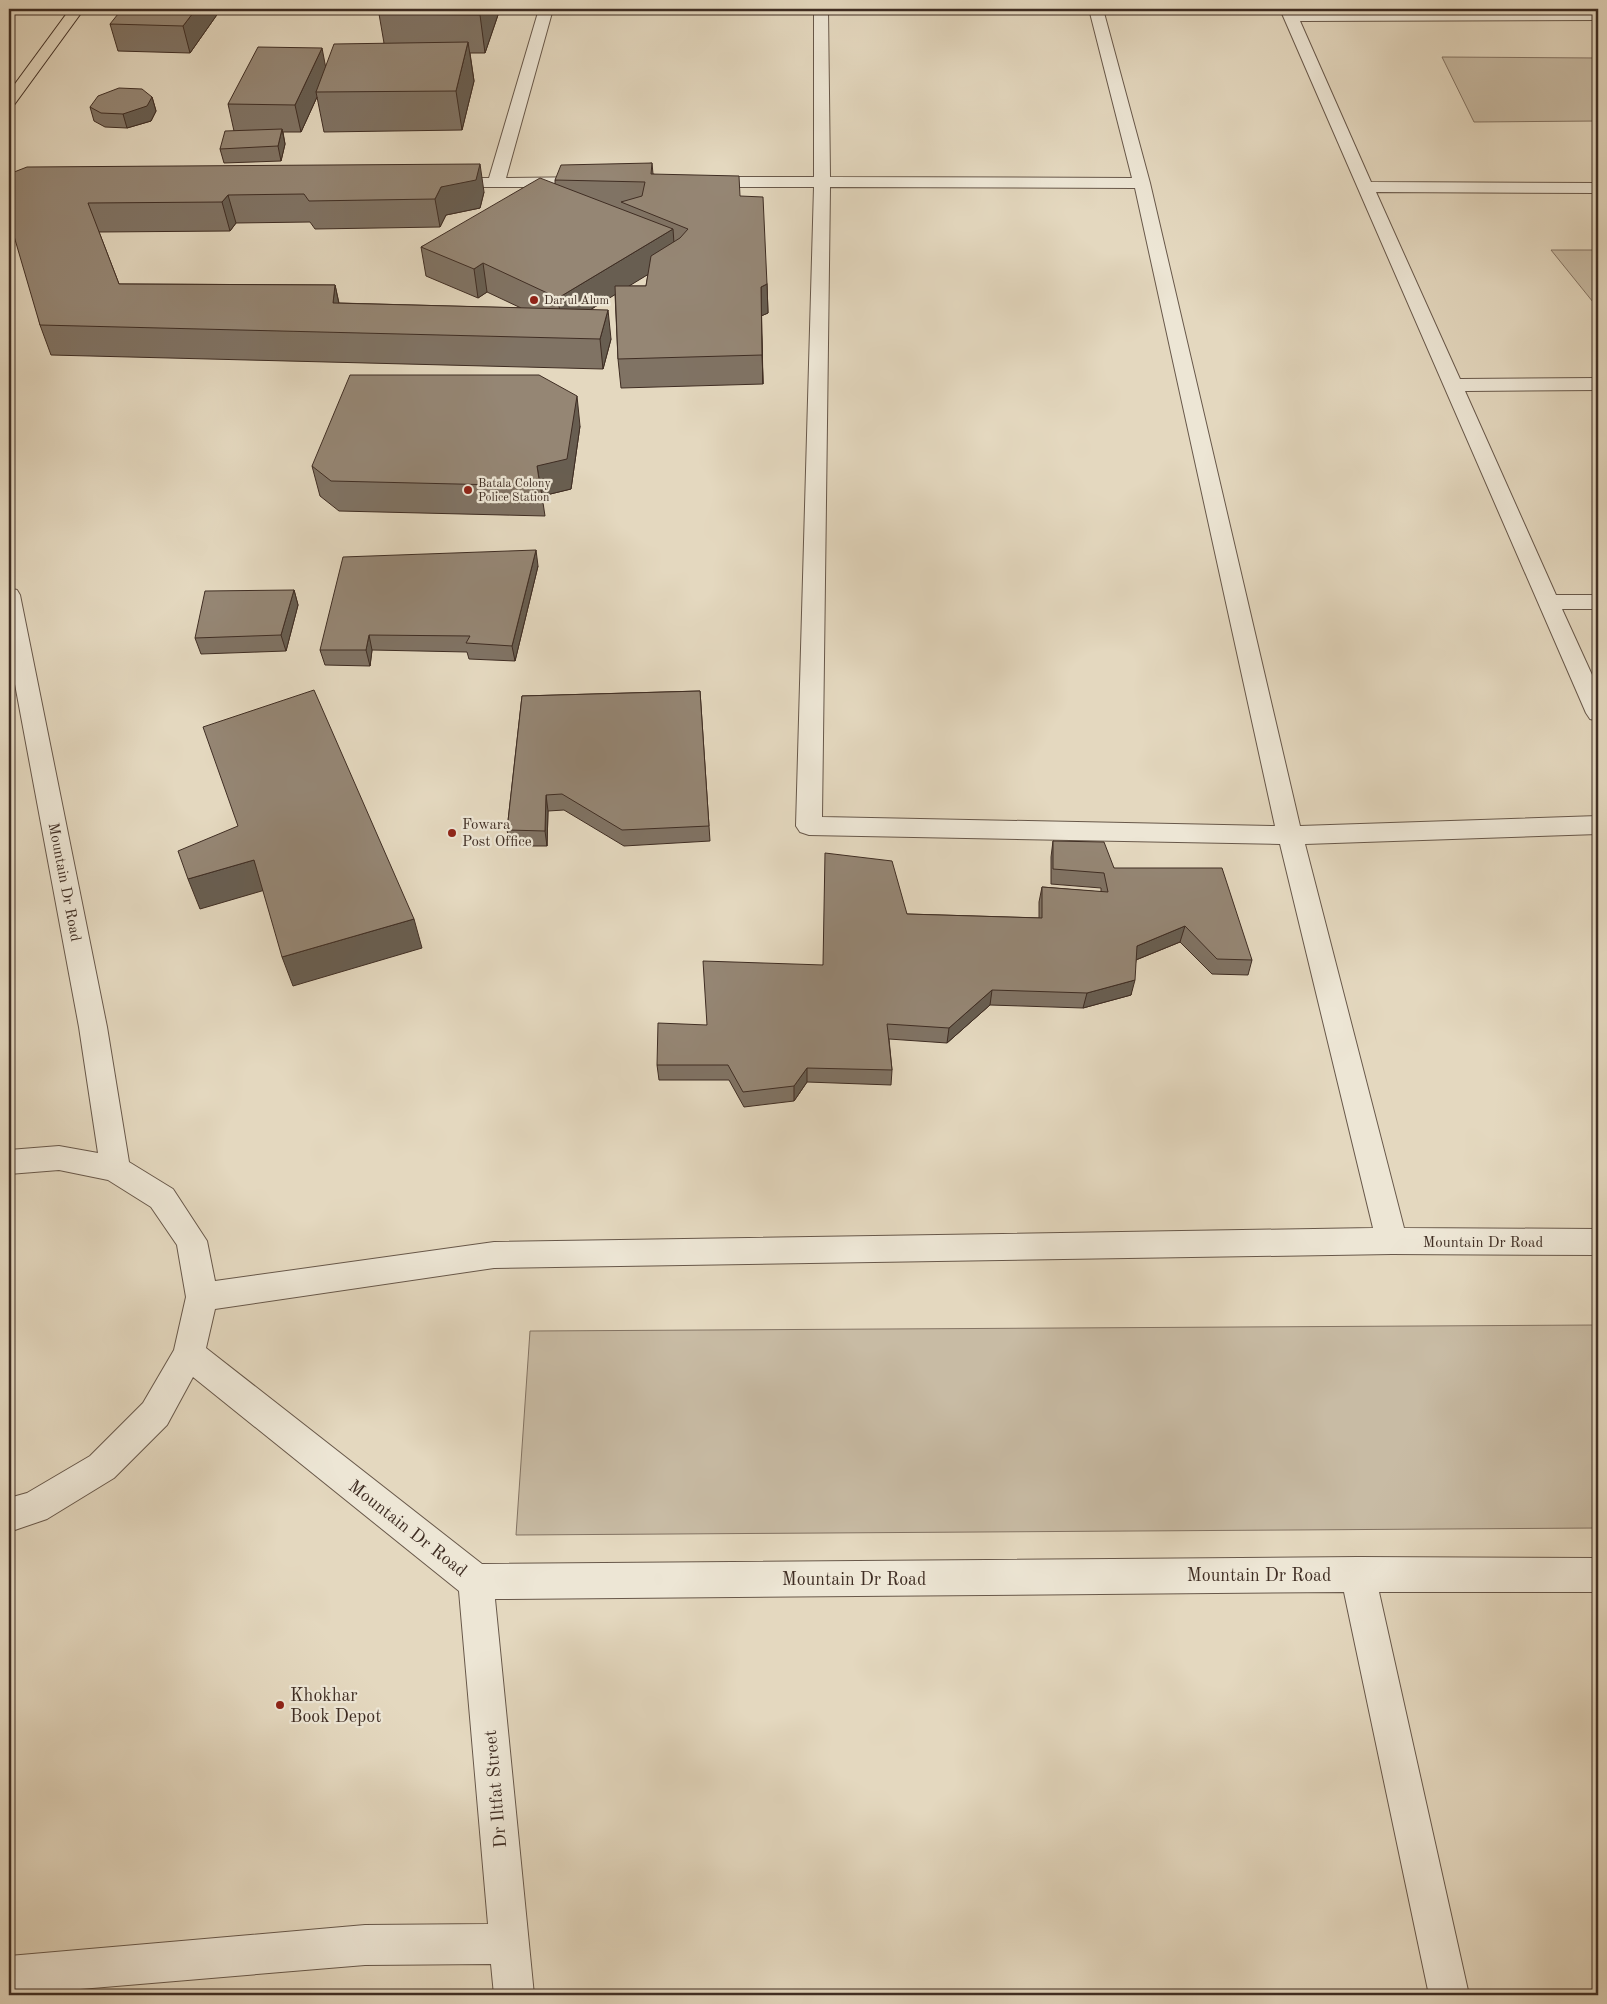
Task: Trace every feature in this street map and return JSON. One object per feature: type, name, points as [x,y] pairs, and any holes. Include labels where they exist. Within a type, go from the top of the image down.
[{"type":"main road","points":[[9,102],[77,9]]},
{"type":"street","points":[[496,182],[546,9]]},
{"type":"street","points":[[821,9],[822,182],[809,826],[1290,835],[1598,825]]},
{"type":"street","points":[[1096,9],[1142,183],[1290,835],[1392,1241]]},
{"type":"street","points":[[1598,16],[1289,13],[1452,386],[1598,713]]},
{"type":"street","points":[[426,183],[605,182]]},
{"type":"street","points":[[684,182],[1142,183]]},
{"type":"street","points":[[1365,188],[1598,188]]},
{"type":"street","points":[[1452,386],[1598,384]]},
{"type":"street","name":"Mountain Dr Road","points":[[9,595],[93,1027],[116,1169]]},
{"type":"street","points":[[1548,602],[1598,602]]},
{"type":"street","points":[[9,1162],[59,1158],[116,1169],[162,1198],[192,1241],[202,1297],[189,1354],[155,1414],[102,1467],[35,1507],[9,1515]]},
{"type":"street","name":"Mountain Dr Road","points":[[202,1297],[494,1255],[1392,1241],[1598,1242]]},
{"type":"street","name":"Mountain Dr Road","points":[[189,1354],[476,1582],[1358,1574],[1598,1574]]},
{"type":"street","points":[[1358,1574],[1449,1995]]},
{"type":"street","name":"Dr Iltfat Street","points":[[476,1582],[514,1995]]},
{"type":"street","points":[[9,1976],[365,1945],[510,1944]]},
{"type":"shaded area","points":[[1442,57],[1598,58],[1598,121],[1474,122]]},
{"type":"shaded area","points":[[1551,250],[1598,250],[1598,302],[1593,302]]},
{"type":"shaded area","points":[[1598,1325],[1598,1528],[516,1535],[530,1331]]},
{"type":"building","points":[[122,9],[196,9],[183,26],[110,24]]},
{"type":"building","points":[[381,9],[482,9],[480,15],[379,14]]},
{"type":"building","points":[[468,42],[456,91],[316,92],[334,44]]},
{"type":"building","points":[[258,47],[322,48],[295,105],[228,104]]},
{"type":"building","points":[[119,88],[142,89],[152,97],[147,106],[123,114],[101,113],[90,107],[98,96]]},
{"type":"building","points":[[282,129],[278,146],[220,149],[225,131]]},
{"type":"building","points":[[652,163],[651,174],[739,176],[740,196],[763,197],[767,284],[761,287],[762,355],[618,359],[615,286],[646,286],[651,256],[680,238],[688,229],[621,202],[642,196],[645,182],[555,180],[561,165]]},
{"type":"building","points":[[480,164],[476,180],[441,187],[435,199],[309,201],[304,194],[228,195],[222,202],[88,203],[119,284],[335,285],[333,303],[608,310],[600,339],[40,325],[9,219],[9,174],[27,167]]},
{"type":"building","points":[[540,178],[673,229],[558,298],[483,263],[474,269],[421,247]]},
{"type":"building","points":[[350,375],[539,375],[577,396],[567,459],[537,466],[540,486],[331,481],[312,466]]},
{"type":"building","points":[[536,550],[512,646],[466,643],[470,636],[369,635],[366,650],[320,650],[343,557]]},
{"type":"building","points":[[294,590],[281,635],[195,638],[205,591]]},
{"type":"building","points":[[314,690],[414,919],[282,957],[254,860],[188,879],[178,851],[238,826],[203,727]]},
{"type":"building","points":[[700,691],[709,826],[622,830],[562,794],[546,795],[545,831],[507,830],[522,696]]},
{"type":"building","points":[[1053,841],[1104,842],[1114,868],[1222,868],[1252,960],[1217,959],[1185,926],[1137,946],[1135,980],[1087,993],[992,990],[949,1028],[887,1024],[892,1070],[807,1068],[794,1086],[743,1092],[728,1065],[657,1065],[658,1023],[707,1025],[703,961],[823,965],[825,853],[892,861],[907,914],[1042,918],[1042,887],[1108,892],[1104,873],[1053,869]]},
{"type":"place","name":"Dar ul Alum","points":[[534,300]]},
{"type":"place","name":"Batala Colony Police Station","points":[[468,490]]},
{"type":"place","name":"Fowara Post Office","points":[[452,833]]},
{"type":"place","name":"Khokhar Book Depot","points":[[280,1705]]}]
